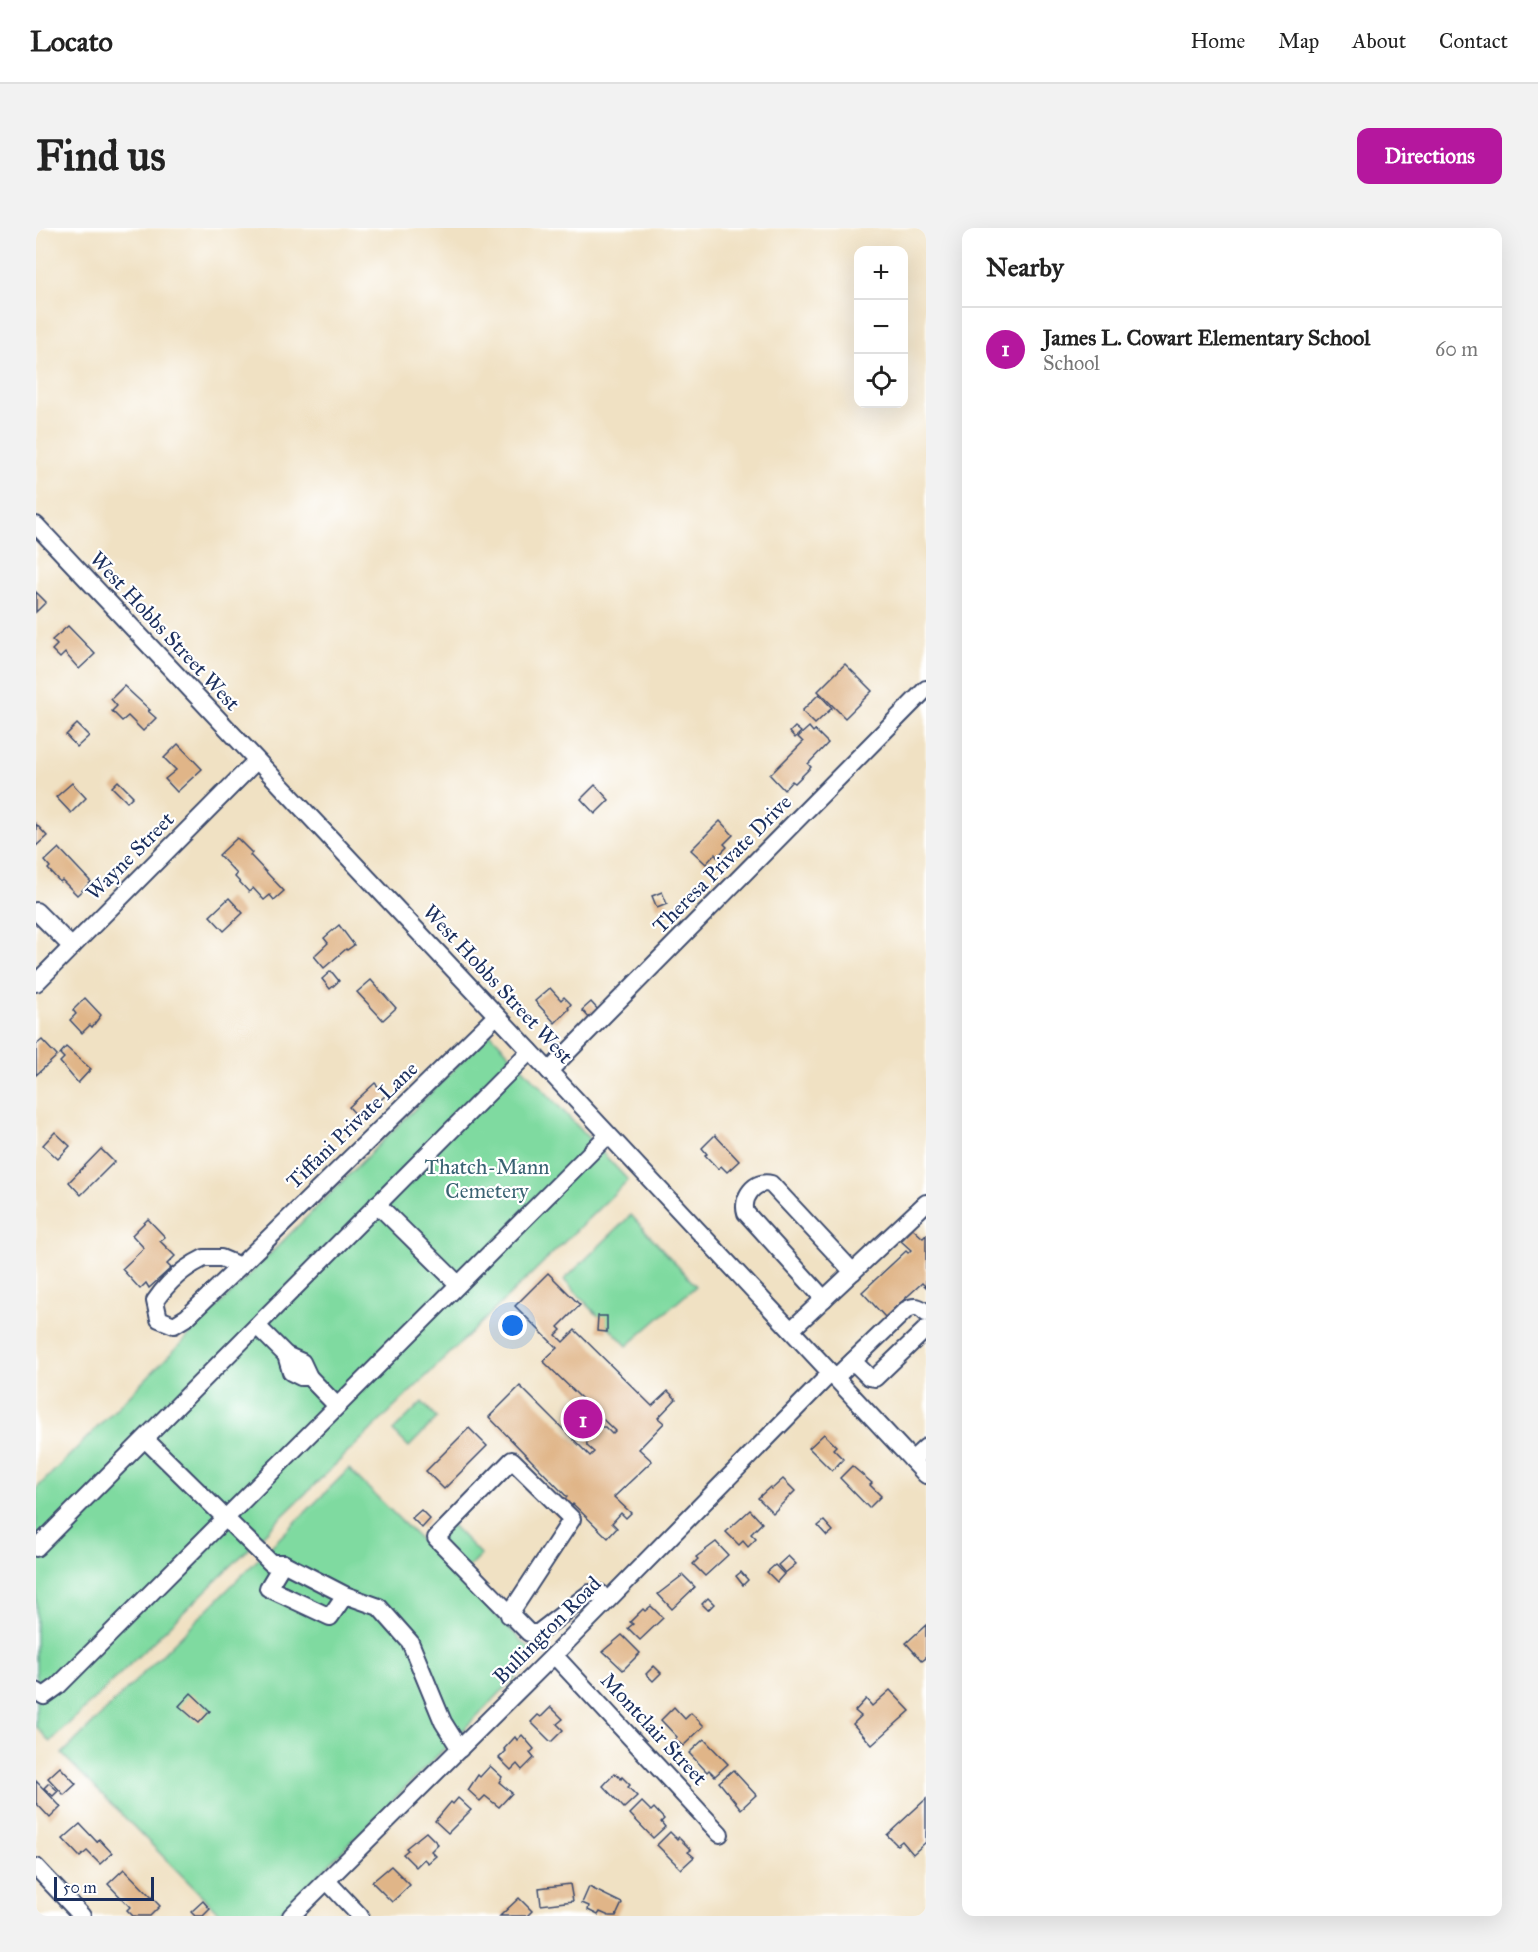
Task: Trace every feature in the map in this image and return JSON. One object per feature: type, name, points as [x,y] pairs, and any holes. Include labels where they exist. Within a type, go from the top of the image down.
[{"type":"street","name":"West Hobbs Street West","points":[[36,525],[926,1475]]},
{"type":"street","name":"Theresa Private Drive","points":[[549,1071],[926,689]]},
{"type":"street","name":"Wayne Street","points":[[36,983],[256,760]]},
{"type":"street","points":[[36,911],[72,947]]},
{"type":"street","name":"Tiffani Private Lane","points":[[240,1266],[221,1258],[204,1258],[189,1265],[165,1286],[155,1301],[159,1319],[174,1325],[187,1317],[240,1266],[496,1016]]},
{"type":"street","points":[[36,1548],[530,1051]]},
{"type":"street","points":[[36,1691],[44,1696],[58,1686],[608,1135]]},
{"type":"street","points":[[824,1299],[746,1213],[744,1207],[746,1199],[754,1189],[765,1182],[771,1184],[853,1272]]},
{"type":"street","points":[[377,1204],[458,1284]]},
{"type":"street","points":[[791,1330],[923,1211]]},
{"type":"street","name":"Bullington Road","points":[[291,1916],[833,1375],[853,1361],[906,1310],[913,1306],[920,1307],[926,1313]]},
{"type":"street","points":[[257,1326],[286,1355],[291,1372],[301,1377],[309,1377],[337,1406]]},
{"type":"street","points":[[853,1361],[869,1377],[874,1378],[926,1329]]},
{"type":"street","points":[[144,1438],[271,1563],[283,1563],[345,1595],[379,1607],[410,1642],[443,1722],[460,1749]]},
{"type":"street","points":[[912,1460],[926,1447]]},
{"type":"street","points":[[509,1615],[572,1519],[512,1460],[435,1538],[509,1615],[528,1633],[538,1633],[590,1593],[600,1593]]},
{"type":"street","points":[[283,1563],[268,1588],[330,1617],[345,1595]]},
{"type":"street","name":"Montclair Street","points":[[554,1655],[720,1834]]},
{"type":"street","points":[[36,1867],[81,1916]]},
{"type":"street","points":[[327,1881],[360,1916]]},
{"type":"green space","name":"Thatch-Mann Cemetery","points":[[490,1033],[628,1180],[50,1742],[36,1726],[36,1489]]},
{"type":"green space","points":[[631,1215],[696,1286],[627,1346],[564,1280]]},
{"type":"green space","points":[[422,1402],[437,1418],[409,1447],[393,1431]]},
{"type":"green space","points":[[349,1469],[537,1656],[277,1916],[222,1916],[62,1754]]},
{"type":"green space","points":[[445,1518],[481,1555],[460,1576],[424,1539]]},
{"type":"building","points":[[36,592],[46,602],[36,612]]},
{"type":"building","points":[[68,626],[95,654],[79,669],[65,653],[60,658],[52,650],[57,645],[52,640]]},
{"type":"building","points":[[845,664],[872,691],[845,718],[818,691]]},
{"type":"building","points":[[124,686],[156,718],[143,731],[128,716],[122,721],[112,711],[117,706],[111,699]]},
{"type":"building","points":[[819,694],[832,708],[815,724],[802,711]]},
{"type":"building","points":[[77,724],[89,736],[77,747],[66,735]]},
{"type":"building","points":[[795,727],[801,732],[795,738],[790,732]]},
{"type":"building","points":[[809,727],[828,743],[808,764],[811,767],[795,783],[792,781],[784,790],[770,775],[803,742],[798,737]]},
{"type":"building","points":[[178,744],[202,769],[177,792],[165,779],[176,770],[164,758]]},
{"type":"building","points":[[118,781],[133,796],[127,802],[112,787]]},
{"type":"building","points":[[72,783],[86,798],[71,813],[56,797]]},
{"type":"building","points":[[595,785],[609,800],[595,814],[581,799]]},
{"type":"building","points":[[720,821],[733,835],[724,844],[727,847],[717,857],[715,854],[706,864],[691,850]]},
{"type":"building","points":[[36,824],[47,836],[36,846]]},
{"type":"building","points":[[237,838],[284,891],[274,900],[270,895],[264,900],[253,888],[249,892],[235,877],[237,874],[219,855]]},
{"type":"building","points":[[59,848],[91,882],[77,895],[48,869],[50,867],[45,861]]},
{"type":"building","points":[[662,892],[667,904],[657,908],[652,896]]},
{"type":"building","points":[[229,898],[243,913],[224,931],[210,916]]},
{"type":"building","points":[[339,925],[354,945],[324,968],[314,956],[328,943],[324,938]]},
{"type":"building","points":[[331,971],[339,981],[330,989],[322,979]]},
{"type":"building","points":[[371,980],[396,1008],[383,1020],[357,992]]},
{"type":"building","points":[[550,988],[561,1000],[564,997],[571,1004],[555,1023],[535,1001]]},
{"type":"building","points":[[85,998],[101,1015],[92,1027],[90,1025],[82,1033],[70,1020],[76,1014],[73,1010]]},
{"type":"building","points":[[591,1002],[600,1012],[591,1020],[582,1010]]},
{"type":"building","points":[[42,1040],[57,1056],[36,1075],[36,1045]]},
{"type":"building","points":[[66,1047],[91,1069],[78,1083],[60,1062],[64,1058],[60,1054]]},
{"type":"building","points":[[375,1083],[386,1095],[374,1106],[376,1108],[372,1112],[370,1110],[360,1119],[349,1107]]},
{"type":"building","points":[[55,1132],[70,1146],[58,1159],[43,1145]]},
{"type":"building","points":[[715,1135],[739,1161],[727,1172],[721,1166],[718,1169],[705,1155],[707,1154],[702,1148]]},
{"type":"building","points":[[101,1149],[114,1162],[81,1195],[69,1182]]},
{"type":"building","points":[[148,1219],[165,1237],[160,1241],[175,1256],[167,1264],[171,1268],[149,1288],[146,1283],[140,1289],[122,1269],[144,1248],[132,1235]]},
{"type":"building","points":[[913,1229],[923,1238],[926,1235],[926,1287],[922,1283],[885,1317],[862,1292],[906,1251],[908,1253],[911,1250],[901,1241]]},
{"type":"building","points":[[548,1273],[580,1305],[558,1327],[561,1330],[556,1335],[563,1342],[575,1330],[652,1406],[668,1391],[676,1399],[658,1418],[664,1423],[639,1449],[652,1461],[614,1497],[631,1513],[626,1518],[621,1513],[612,1523],[617,1528],[608,1538],[573,1504],[559,1518],[552,1512],[567,1497],[489,1417],[520,1386],[590,1456],[594,1452],[587,1446],[586,1431],[591,1427],[605,1427],[612,1434],[615,1431],[543,1361],[557,1348],[515,1306]]},
{"type":"building","points":[[598,1316],[607,1316],[607,1332],[597,1331]]},
{"type":"building","points":[[469,1428],[487,1446],[444,1489],[426,1471]]},
{"type":"building","points":[[824,1434],[836,1446],[833,1449],[843,1459],[832,1471],[809,1448]]},
{"type":"building","points":[[852,1466],[872,1483],[870,1485],[881,1496],[869,1508],[840,1478]]},
{"type":"building","points":[[783,1479],[795,1491],[773,1513],[758,1498]]},
{"type":"building","points":[[421,1510],[430,1519],[422,1528],[412,1518]]},
{"type":"building","points":[[750,1510],[762,1523],[751,1534],[756,1539],[748,1547],[743,1541],[739,1545],[726,1532]]},
{"type":"building","points":[[824,1521],[833,1531],[827,1536],[818,1526]]},
{"type":"building","points":[[716,1542],[728,1555],[705,1576],[693,1564],[698,1559],[696,1557]]},
{"type":"building","points":[[788,1556],[796,1564],[785,1573],[778,1565]]},
{"type":"building","points":[[775,1565],[784,1574],[777,1582],[767,1572]]},
{"type":"building","points":[[741,1572],[748,1580],[743,1585],[736,1576]]},
{"type":"building","points":[[683,1575],[695,1587],[672,1609],[658,1594]]},
{"type":"building","points":[[708,1598],[714,1604],[708,1610],[702,1604]]},
{"type":"building","points":[[651,1606],[663,1618],[640,1640],[628,1628],[633,1624],[630,1622],[643,1609],[645,1611]]},
{"type":"building","points":[[926,1625],[926,1658],[922,1661],[906,1643]]},
{"type":"building","points":[[622,1635],[640,1653],[623,1670],[603,1651]]},
{"type":"building","points":[[654,1666],[661,1673],[653,1681],[646,1674]]},
{"type":"building","points":[[890,1690],[910,1711],[872,1745],[853,1724],[861,1716],[855,1711],[866,1699],[872,1706]]},
{"type":"building","points":[[191,1693],[210,1711],[199,1723],[179,1706]]},
{"type":"building","points":[[551,1707],[563,1719],[557,1724],[563,1730],[551,1742],[531,1722],[538,1715],[541,1717]]},
{"type":"building","points":[[674,1707],[685,1719],[691,1713],[704,1726],[683,1746],[661,1720]]},
{"type":"building","points":[[522,1735],[534,1749],[530,1753],[534,1758],[522,1770],[517,1764],[511,1770],[499,1758],[515,1737],[517,1740]]},
{"type":"building","points":[[704,1739],[728,1764],[715,1776],[709,1770],[707,1772],[689,1753]]},
{"type":"building","points":[[490,1766],[502,1777],[499,1782],[512,1793],[499,1807],[485,1796],[480,1801],[468,1790],[478,1775],[480,1777]]},
{"type":"building","points":[[60,1767],[76,1784],[64,1795],[48,1778]]},
{"type":"building","points":[[733,1770],[756,1795],[741,1809],[719,1782]]},
{"type":"building","points":[[615,1773],[630,1785],[628,1787],[637,1796],[624,1808],[603,1786]]},
{"type":"building","points":[[36,1781],[61,1807],[50,1818],[36,1803]]},
{"type":"building","points":[[49,1783],[58,1791],[53,1796],[44,1788]]},
{"type":"building","points":[[458,1798],[471,1810],[448,1833],[435,1821],[451,1802],[453,1804]]},
{"type":"building","points":[[926,1799],[926,1842],[913,1854],[902,1841],[897,1845],[887,1835]]},
{"type":"building","points":[[642,1802],[651,1811],[654,1808],[664,1819],[661,1822],[665,1827],[653,1838],[630,1814]]},
{"type":"building","points":[[80,1824],[97,1842],[99,1839],[112,1853],[100,1864],[87,1851],[80,1857],[63,1839]]},
{"type":"building","points":[[426,1832],[438,1844],[431,1851],[436,1856],[428,1863],[424,1859],[416,1867],[403,1854],[408,1850],[406,1848]]},
{"type":"building","points":[[670,1832],[691,1850],[688,1852],[694,1857],[681,1869],[657,1845]]},
{"type":"building","points":[[391,1866],[410,1885],[392,1902],[372,1882]]},
{"type":"building","points":[[124,1869],[160,1906],[150,1916],[133,1916],[127,1910],[130,1907],[108,1884]]},
{"type":"building","points":[[570,1884],[573,1901],[541,1905],[539,1888]]},
{"type":"building","points":[[589,1887],[622,1903],[616,1916],[600,1912],[598,1915],[588,1910],[589,1906],[582,1903]]},
{"type":"building","points":[[519,1898],[532,1911],[527,1916],[500,1916]]},
{"type":"building","points":[[203,1901],[210,1909],[203,1916],[195,1916],[191,1912]]},
{"type":"place","name":"James L. Cowart Elementary School","points":[[583,1419]]}]
